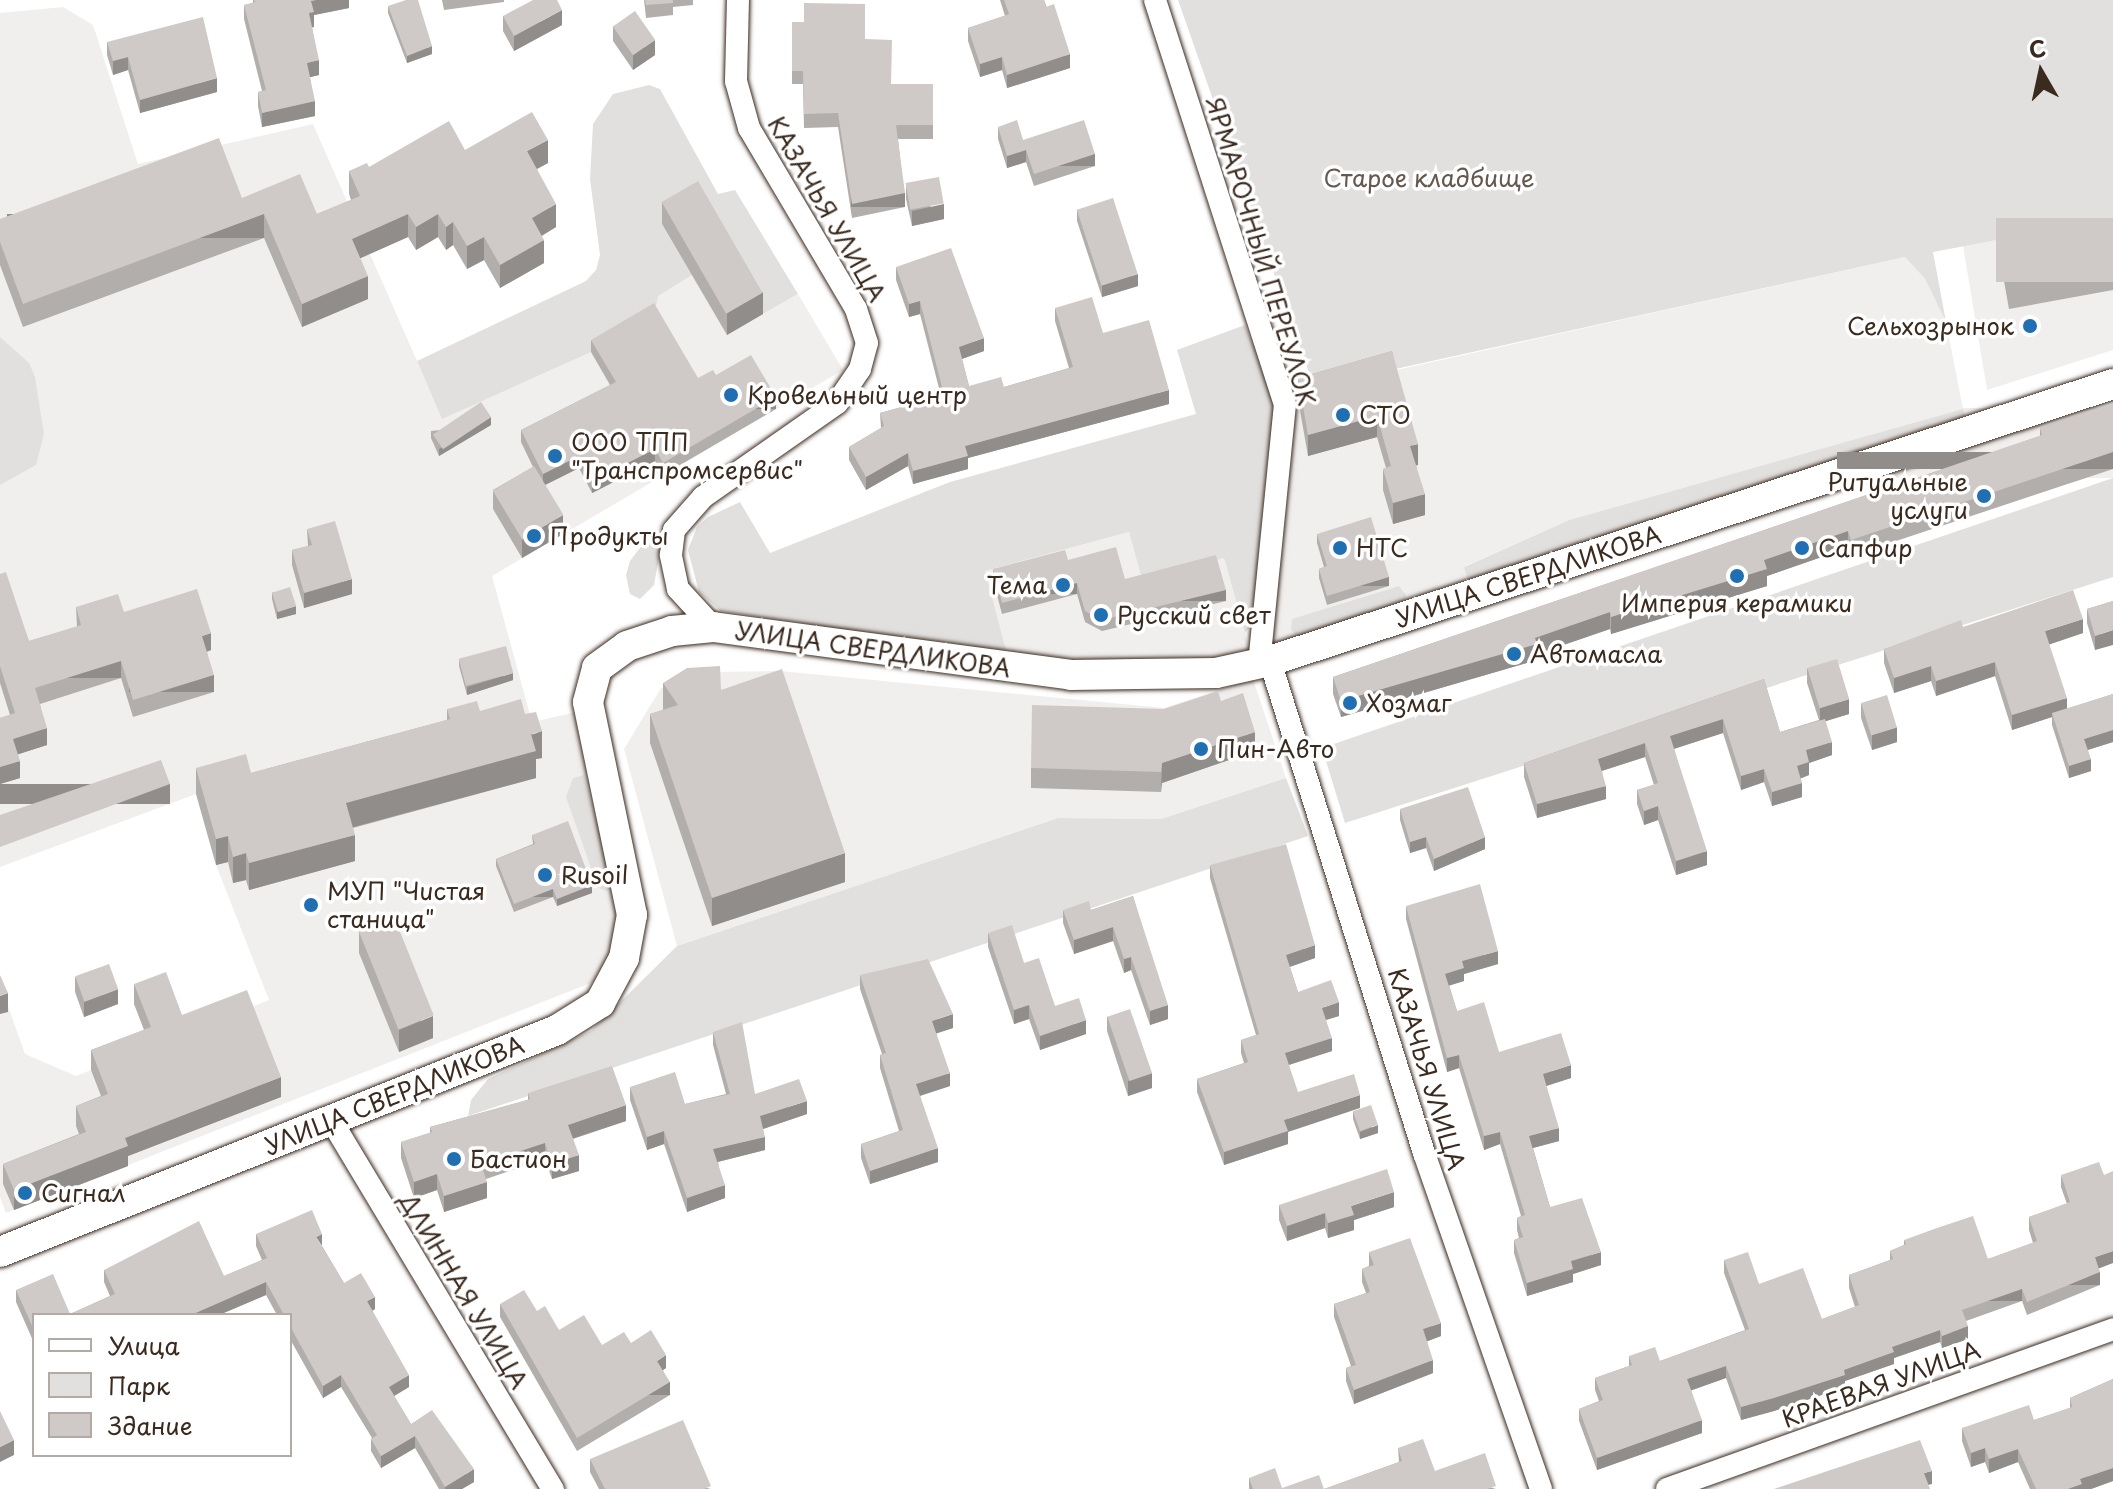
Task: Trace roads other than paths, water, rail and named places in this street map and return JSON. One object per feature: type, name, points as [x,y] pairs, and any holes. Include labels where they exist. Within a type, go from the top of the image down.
[{"type":"street","name":"КАЗАЧЬЯ УЛИЦА","points":[[713,627],[683,598],[672,573],[671,544],[681,516],[837,403],[860,369],[867,343],[856,309],[749,128],[736,81],[738,0]]},
{"type":"street","name":"ЯРМАРОЧНЫЙ ПЕРЕУЛОК","points":[[1155,0],[1285,404],[1265,663]]},
{"type":"street","name":"УЛИЦА СВЕРДЛИКОВА","points":[[0,1252],[557,1030],[591,1011],[608,993],[629,944],[632,915],[588,719],[591,681],[601,662],[627,646],[672,631],[713,627],[1085,676],[1182,676],[1265,663],[2113,384]]},
{"type":"street","name":"КАЗАЧЬЯ УЛИЦА","points":[[1265,663],[1424,1153],[1541,1489]]},
{"type":"street","name":"ДЛИННАЯ УЛИЦА","points":[[331,1120],[553,1489]]},
{"type":"street","name":"КРАЕВАЯ УЛИЦА","points":[[1667,1489],[2113,1329]]},
{"type":"place","name":"Сельхозрынок","points":[[2030,326]]},
{"type":"place","name":"Кровельный центр","points":[[731,395]]},
{"type":"place","name":"СТО","points":[[1343,415]]},
{"type":"place","name":"ООО ТПП \"Транспромсервис\"","points":[[555,456]]},
{"type":"place","name":"Ритуальные услуги","points":[[1984,496]]},
{"type":"place","name":"Продукты","points":[[534,536]]},
{"type":"place","name":"НТС","points":[[1340,548]]},
{"type":"place","name":"Сапфир","points":[[1802,548]]},
{"type":"place","name":"Империя керамики","points":[[1737,576]]},
{"type":"place","name":"Тема","points":[[1063,585]]},
{"type":"place","name":"Русский свет","points":[[1101,615]]},
{"type":"place","name":"Автомасла","points":[[1514,654]]},
{"type":"place","name":"Хозмаг","points":[[1350,703]]},
{"type":"place","name":"Пин-Авто","points":[[1201,749]]},
{"type":"place","name":"Rusoil","points":[[545,875]]},
{"type":"place","name":"МУП \"Чистая станица\"","points":[[311,905]]},
{"type":"place","name":"Бастион","points":[[454,1159]]},
{"type":"place","name":"Сигнал","points":[[25,1193]]},
{"type":"park label","name":"Старое кладбище","points":[[1429,178]]}]
